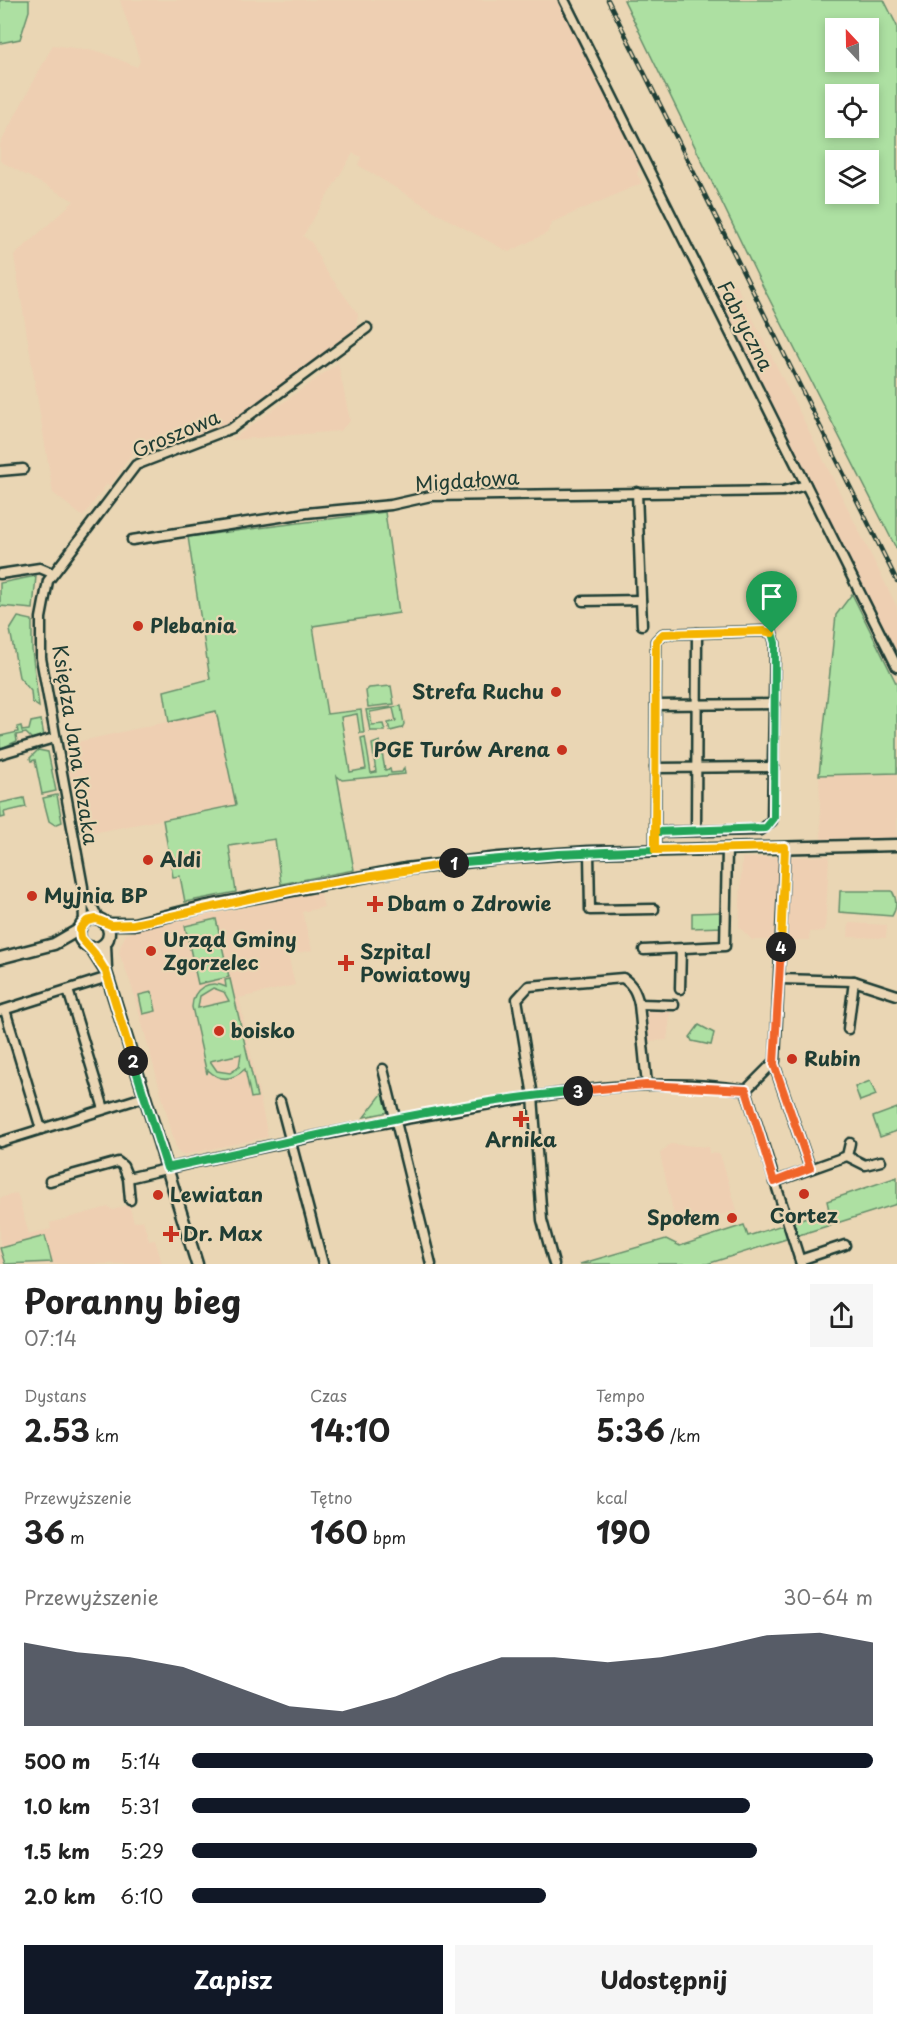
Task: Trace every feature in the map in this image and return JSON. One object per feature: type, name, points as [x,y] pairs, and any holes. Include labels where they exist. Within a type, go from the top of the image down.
[{"type":"main road","points":[[54,944],[93,919],[102,922],[134,924],[234,901],[405,869],[589,852],[897,845]]},
{"type":"main road","points":[[102,922],[107,941],[107,974],[197,1264]]},
{"type":"main road","points":[[0,958],[54,944],[87,945],[98,948],[134,924]]},
{"type":"main road","points":[[82,926],[87,945],[107,974]]},
{"type":"street","name":"Fabryczna","points":[[564,0],[897,667]]},
{"type":"street","name":"Groszowa","points":[[52,573],[136,465],[232,428],[367,328]]},
{"type":"street","points":[[0,471],[23,469]]},
{"type":"street","name":"Migdałowa","points":[[132,540],[306,513],[391,505],[431,496],[783,491],[806,485]]},
{"type":"street","points":[[637,492],[642,625]]},
{"type":"street","points":[[0,574],[40,568],[52,573]]},
{"type":"street","name":"Księdza Jana Kozaka","points":[[52,573],[48,581],[41,618],[41,658],[83,887],[82,926]]},
{"type":"street","points":[[583,601],[641,600]]},
{"type":"street","points":[[655,832],[761,830],[768,826],[774,818],[775,643],[772,633],[764,631],[663,634],[656,644],[656,768],[655,832],[655,850]]},
{"type":"street","points":[[696,831],[697,633]]},
{"type":"street","points":[[656,705],[775,704]]},
{"type":"street","points":[[0,754],[54,738]]},
{"type":"street","points":[[656,768],[774,767]]},
{"type":"street","points":[[785,847],[774,1064],[810,1168]]},
{"type":"street","points":[[644,950],[725,946],[727,849]]},
{"type":"street","points":[[589,852],[590,910],[654,909]]},
{"type":"street","name":"Księdza Jana Kozaka","points":[[83,887],[102,922]]},
{"type":"street","points":[[680,989],[681,949]]},
{"type":"street","points":[[41,1129],[3,1011],[68,990],[107,974]]},
{"type":"street","points":[[554,1264],[542,1220],[533,1096],[517,999],[522,990],[530,986],[623,978],[633,987],[639,1004],[646,1085]]},
{"type":"street","points":[[780,979],[854,981],[897,995]]},
{"type":"street","points":[[848,1029],[854,981]]},
{"type":"street","points":[[68,990],[104,1109]]},
{"type":"street","points":[[639,1004],[675,1005]]},
{"type":"street","points":[[128,1178],[395,1120],[533,1096],[646,1085],[746,1090],[774,1064]]},
{"type":"street","points":[[382,1069],[431,1264]]},
{"type":"street","points":[[746,1090],[800,1262],[846,1245]]},
{"type":"street","points":[[0,1142],[144,1097]]},
{"type":"street","points":[[280,1101],[323,1264]]},
{"type":"street","points":[[847,1156],[850,1143]]},
{"type":"street","points":[[774,1182],[847,1156],[865,1166],[881,1161]]},
{"type":"street","points":[[50,1181],[118,1161],[128,1178],[130,1200]]},
{"type":"shaded area","points":[[120,0],[557,0],[640,166],[637,174],[642,183],[553,222],[547,233],[509,252],[447,219],[358,165],[361,157],[353,153],[303,236],[312,243],[324,268],[358,314],[355,333],[238,420],[194,438],[188,426],[139,443],[110,486],[107,484],[83,517],[53,493],[14,256],[74,201],[0,161],[0,144],[53,45],[101,52],[137,67],[140,61]]},
{"type":"shaded area","points":[[735,283],[897,607],[897,656],[714,294]]},
{"type":"shaded area","points":[[338,363],[350,421],[340,431],[231,440]]},
{"type":"shaded area","points":[[216,711],[236,805],[82,835],[63,745]]},
{"type":"shaded area","points":[[897,773],[897,838],[821,839],[819,775]]},
{"type":"shaded area","points":[[829,856],[825,931],[810,932],[809,940],[785,940],[789,857]]},
{"type":"shaded area","points":[[778,857],[777,940],[752,940],[739,927],[742,858]]},
{"type":"shaded area","points":[[320,892],[324,907],[302,912],[312,950],[288,955],[295,985],[239,998],[268,1137],[182,1155],[177,1151],[132,987],[119,953],[126,934],[144,928]]},
{"type":"shaded area","points":[[849,923],[887,925],[886,938],[848,937]]},
{"type":"shaded area","points":[[646,1008],[671,1008],[667,1040],[647,1041]]},
{"type":"shaded area","points":[[670,1144],[709,1147],[709,1153],[720,1154],[737,1210],[677,1228],[660,1154]]},
{"type":"shaded area","points":[[17,1193],[29,1234],[51,1229],[50,1223],[108,1207],[113,1210],[129,1205],[134,1222],[143,1220],[149,1241],[155,1240],[162,1264],[0,1264],[0,1198]]},
{"type":"green space","points":[[0,0],[29,0],[29,11],[20,39],[0,43]]},
{"type":"green space","points":[[624,0],[884,0],[897,26],[897,550],[756,273]]},
{"type":"green space","points":[[385,512],[399,613],[313,626],[327,714],[361,710],[364,733],[360,733],[357,714],[341,717],[350,772],[366,769],[361,738],[365,737],[371,773],[376,772],[372,744],[380,741],[385,770],[390,769],[391,773],[402,772],[404,768],[405,774],[342,780],[337,776],[354,870],[281,884],[275,839],[229,846],[236,892],[185,902],[180,876],[173,877],[163,820],[236,805],[216,711],[169,722],[164,691],[210,679],[188,537]]},
{"type":"green space","points":[[36,576],[33,609],[0,606],[0,583]]},
{"type":"green space","points":[[852,594],[897,685],[897,773],[819,775],[836,615]]},
{"type":"green space","points":[[18,617],[32,620],[32,650],[39,707],[32,702],[31,691],[19,677],[10,630]]},
{"type":"green space","points":[[391,686],[394,704],[368,707],[366,691],[369,688]]},
{"type":"green space","points":[[401,706],[404,724],[402,728],[390,731],[388,723],[396,721],[393,708],[370,712],[372,725],[383,724],[385,731],[370,731],[366,710]]},
{"type":"green space","points":[[41,720],[44,736],[32,739],[26,733],[16,735],[17,741],[0,749],[0,736],[18,732],[17,727],[21,726],[22,731],[29,730],[31,722]]},
{"type":"green space","points":[[38,750],[48,752],[56,791],[42,794],[35,760],[31,761],[30,758]]},
{"type":"green space","points":[[57,795],[62,822],[55,825],[49,821],[43,798]]},
{"type":"green space","points":[[24,798],[26,807],[4,812],[5,817],[1,818],[0,803]]},
{"type":"green space","points":[[840,891],[892,891],[896,907],[892,916],[839,912]]},
{"type":"green space","points":[[724,912],[724,927],[692,928],[692,913]]},
{"type":"green space","points":[[216,919],[229,977],[198,984],[185,926]]},
{"type":"green space","points":[[230,979],[257,1097],[251,1098],[245,1069],[227,1078],[217,1076],[208,1070],[207,1074],[192,1007],[193,1000],[199,990],[208,985],[226,987],[225,980]],"holes":[[[213,988],[224,992],[229,1001],[198,1008],[200,996]],[[241,1054],[239,1067],[230,1073],[217,1071],[210,1061]]]},
{"type":"green space","points":[[152,992],[156,1011],[143,1014],[139,995]]},
{"type":"green space","points":[[699,1025],[714,1033],[711,1045],[692,1041],[690,1037]]},
{"type":"green space","points":[[870,1081],[876,1095],[860,1101],[855,1087]]},
{"type":"green space","points":[[385,1090],[389,1112],[364,1117]]},
{"type":"green space","points":[[897,1108],[897,1131],[880,1137],[873,1117]]},
{"type":"green space","points":[[897,1177],[897,1204],[707,1264],[580,1264],[666,1239],[680,1246],[744,1225],[748,1236],[829,1210],[827,1201]]},
{"type":"green space","points":[[45,1236],[52,1262],[5,1264],[0,1248]]},
{"type":"railway","points":[[608,0],[897,581]]},
{"type":"place","name":"Plebania","points":[[138,626]]},
{"type":"place","name":"Strefa Ruchu","points":[[556,692]]},
{"type":"place","name":"PGE Turów Arena","points":[[562,750]]},
{"type":"place","name":"Aldi","points":[[148,860]]},
{"type":"place","name":"Myjnia BP","points":[[32,896]]},
{"type":"place","name":"Dbam o Zdrowie","points":[[375,904]]},
{"type":"place","name":"Urząd Gminy Zgorzelec","points":[[151,951]]},
{"type":"place","name":"Szpital Powiatowy","points":[[346,963]]},
{"type":"place","name":"boisko","points":[[219,1031]]},
{"type":"place","name":"Rubin","points":[[792,1059]]},
{"type":"place","name":"Arnika","points":[[521,1119]]},
{"type":"place","name":"Cortez","points":[[804,1194]]},
{"type":"place","name":"Lewiatan","points":[[158,1195]]},
{"type":"place","name":"Społem","points":[[732,1218]]},
{"type":"place","name":"Dr. Max","points":[[171,1234]]},
{"type":"route","points":[[772,633],[764,631],[663,634],[656,641],[656,705],[655,802],[655,846],[655,850],[785,847],[774,1064],[810,1168],[774,1182],[746,1090],[646,1085],[533,1096],[395,1120],[167,1168],[106,972],[90,947],[84,944],[81,938],[80,929],[84,923],[93,919],[111,925],[134,924],[203,907],[405,869],[532,855],[655,850],[655,838],[655,832],[763,830],[771,824],[774,818],[775,639],[772,633]]}]
